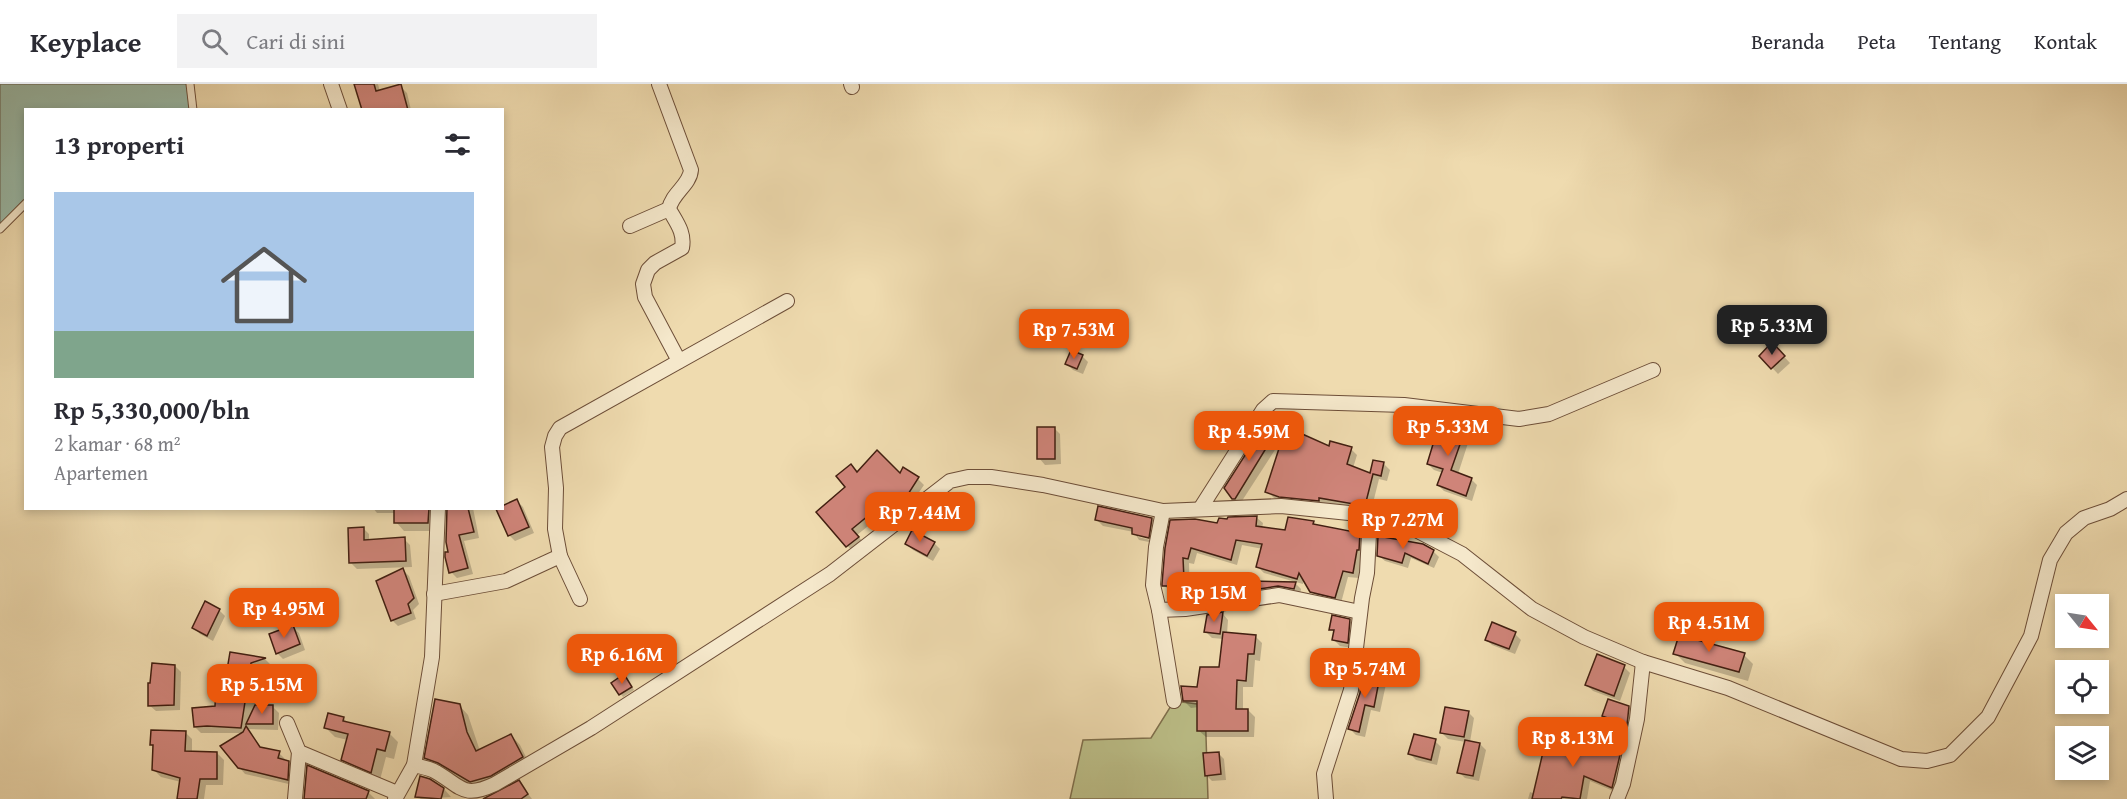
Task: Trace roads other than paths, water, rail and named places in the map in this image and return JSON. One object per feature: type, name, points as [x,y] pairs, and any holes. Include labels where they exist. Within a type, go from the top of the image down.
[{"type":"street","points":[[331,84],[339,108]]},
{"type":"street","points":[[659,84],[691,170],[691,177],[671,200],[669,209],[682,232],[684,239],[682,248],[655,263],[648,270],[643,284],[645,297],[679,362]]},
{"type":"street","points":[[630,226],[669,209]]},
{"type":"street","points":[[580,599],[560,556],[555,529],[556,488],[552,447],[555,436],[560,429],[788,301]]},
{"type":"street","points":[[1200,509],[1263,410],[1273,400],[1404,405],[1519,419],[1549,414],[1653,370]]},
{"type":"street","points":[[414,765],[435,771],[459,789],[481,791],[495,784],[591,728],[830,574],[950,481],[968,477],[991,477],[1043,485],[1163,511],[1281,506],[1370,515],[1414,529],[1462,554],[1532,609],[1584,637],[1643,662],[1728,688],[1901,759],[1927,762],[1950,754],[1988,717],[2031,636],[2050,560],[2066,533],[2084,518],[2110,509],[2127,499]]},
{"type":"street","points":[[299,752],[396,796],[414,765],[432,657],[438,510]]},
{"type":"street","points":[[1163,511],[1156,547],[1153,585],[1160,610],[1174,701]]},
{"type":"street","points":[[1326,799],[1324,774],[1350,694],[1367,573],[1370,515]]},
{"type":"street","points":[[434,594],[506,581],[560,556]]},
{"type":"street","points":[[1160,610],[1185,609],[1279,595],[1360,612]]},
{"type":"street","points":[[1617,799],[1623,784],[1637,719],[1643,662]]},
{"type":"street","points":[[287,723],[299,752],[295,799]]},
{"type":"lane","points":[[190,84],[193,108]]},
{"type":"lane","points":[[0,229],[24,205]]}]
